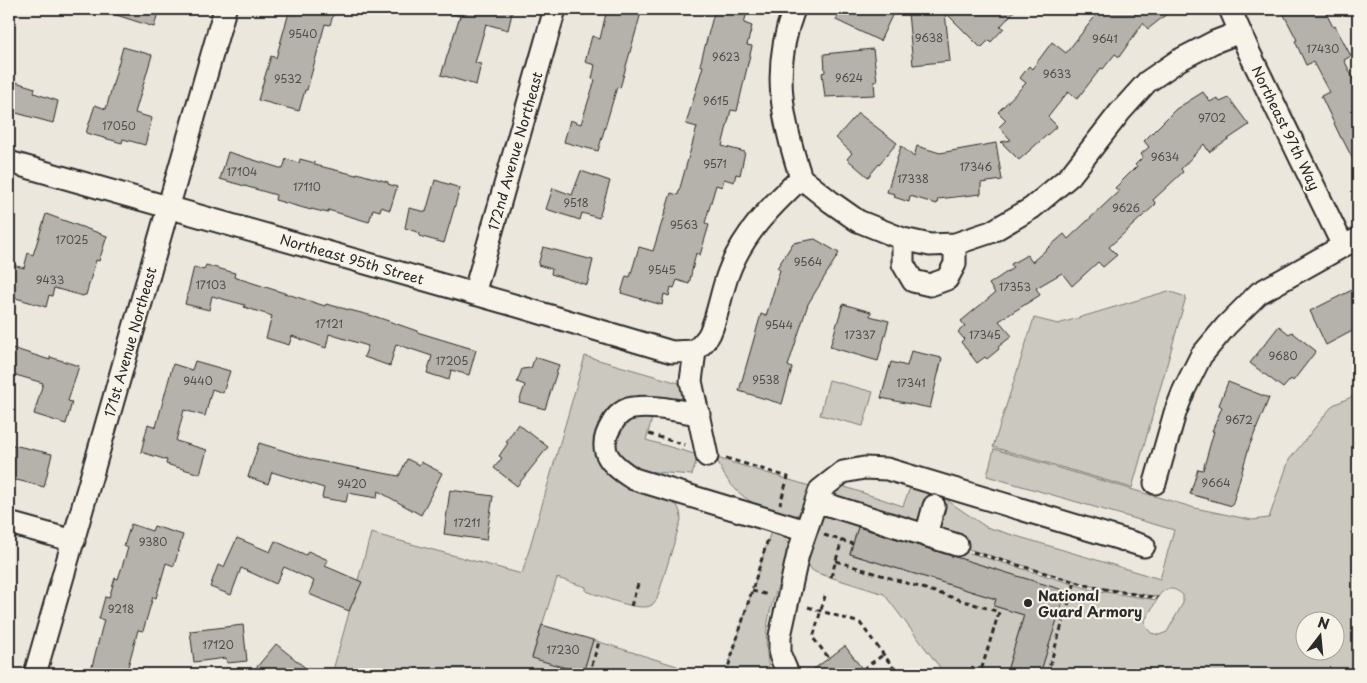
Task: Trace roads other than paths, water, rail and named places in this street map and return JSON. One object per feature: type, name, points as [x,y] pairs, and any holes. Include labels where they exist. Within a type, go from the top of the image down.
[{"type":"street","name":"171st Avenue Northeast","points":[[35,674],[225,9]]},
{"type":"street","name":"172nd Avenue Northeast","points":[[474,294],[555,9]]},
{"type":"street","points":[[794,9],[784,46],[781,102],[788,135],[801,178],[858,221],[903,239],[930,245],[955,244],[991,232],[1032,208],[1070,176],[1120,112],[1147,82],[1179,60],[1214,42],[1240,32]]},
{"type":"street","name":"Northeast 97th Way","points":[[1230,9],[1240,32],[1351,242]]},
{"type":"street","name":"Northeast 95th Street","points":[[9,162],[672,352],[696,351]]},
{"type":"street","points":[[714,456],[699,414],[691,381],[696,351],[710,334],[728,274],[742,245],[774,203],[801,178]]},
{"type":"street","points":[[903,239],[903,264],[913,281],[930,286],[947,279],[955,264],[955,244]]},
{"type":"street","points":[[1155,483],[1184,390],[1202,356],[1226,326],[1259,293],[1351,242]]},
{"type":"street","points":[[699,414],[653,408],[631,408],[619,414],[609,428],[604,446],[607,455],[619,470],[634,479],[806,530]]},
{"type":"street","points":[[788,674],[780,655],[780,636],[798,554],[820,490],[842,472],[864,468],[887,469],[1144,546]]},
{"type":"street","points":[[816,501],[962,548]]},
{"type":"street","points":[[926,535],[934,506]]},
{"type":"street","points":[[9,523],[74,541]]},
{"type":"place","name":"National Guard Armory","points":[[1028,603]]}]
